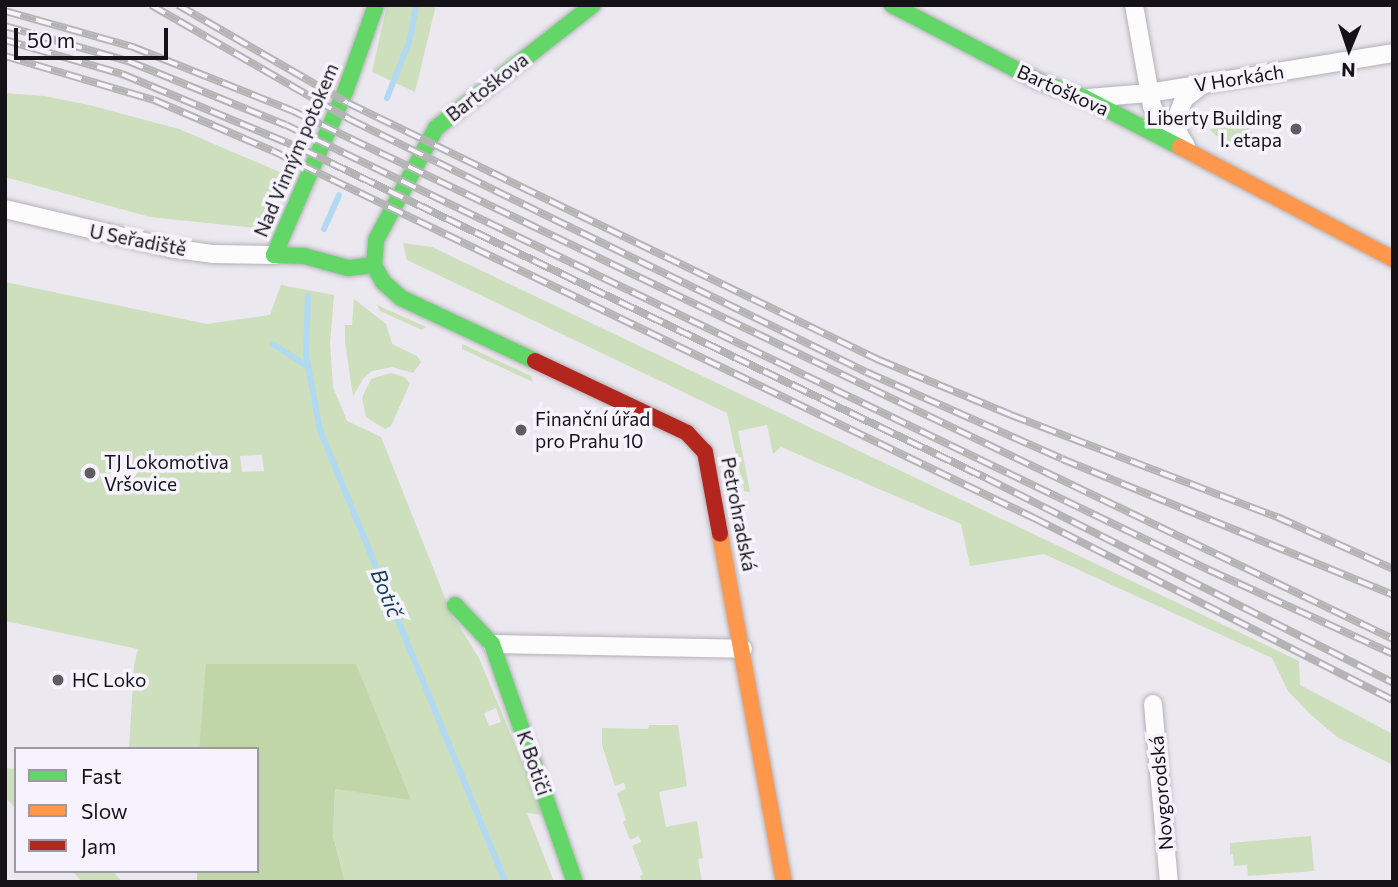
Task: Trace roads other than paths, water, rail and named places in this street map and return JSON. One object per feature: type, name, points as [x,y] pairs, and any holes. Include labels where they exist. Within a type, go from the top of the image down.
[{"type":"street","name":"Nad Vinným potokem","points":[[374,265],[348,268],[304,256],[274,255],[305,178],[345,92],[376,5]]},
{"type":"street","name":"Bartoškova","points":[[374,265],[376,240],[436,128],[593,5]]},
{"type":"street","name":"Bartoškova","points":[[892,5],[1038,81],[1085,98],[1393,259]]},
{"type":"street","name":"Bartoškova","points":[[1134,5],[1149,93],[1158,118],[1166,131],[1196,156]]},
{"type":"street","name":"V Horkách","points":[[1085,98],[1149,93],[1393,53]]},
{"type":"street","points":[[1196,156],[1179,135],[1177,117],[1191,92],[1208,82]]},
{"type":"street","name":"U Seřadiště","points":[[5,209],[170,248],[212,254],[274,255]]},
{"type":"street","name":"Petrohradská","points":[[374,265],[383,282],[401,298],[687,433],[699,444],[709,462],[784,882]]},
{"type":"street","name":"K Botiči","points":[[455,605],[492,643],[575,882]]},
{"type":"street","points":[[492,643],[743,649]]},
{"type":"street","name":"Novgorodská","points":[[1153,704],[1169,882]]},
{"type":"waterway","name":"Botič","points":[[387,98],[410,39],[416,5]]},
{"type":"waterway","name":"Botič","points":[[324,229],[339,195]]},
{"type":"waterway","name":"Botič","points":[[308,296],[306,355],[320,430],[505,882]]},
{"type":"waterway","points":[[273,344],[307,366]]},
{"type":"railway","points":[[151,5],[351,120],[866,372],[1062,459],[1393,595]]},
{"type":"railway","points":[[178,5],[348,103],[879,360],[1011,415],[1277,517],[1393,569]]},
{"type":"railway","points":[[5,11],[133,47],[293,111],[1393,639]]},
{"type":"railway","points":[[5,26],[128,61],[286,125],[1209,570],[1393,654]]},
{"type":"railway","points":[[5,40],[122,74],[302,149],[986,478],[1393,683]]},
{"type":"railway","points":[[5,56],[154,100],[273,151],[1034,518],[1393,700]]},
{"type":"place","name":"Liberty Building I. etapa","points":[[1296,129]]},
{"type":"place","name":"Finanční úřad pro Prahu 10","points":[[521,430]]},
{"type":"place","name":"TJ Lokomotiva Vršovice","points":[[90,473]]},
{"type":"place","name":"HC Loko","points":[[58,680]]}]
